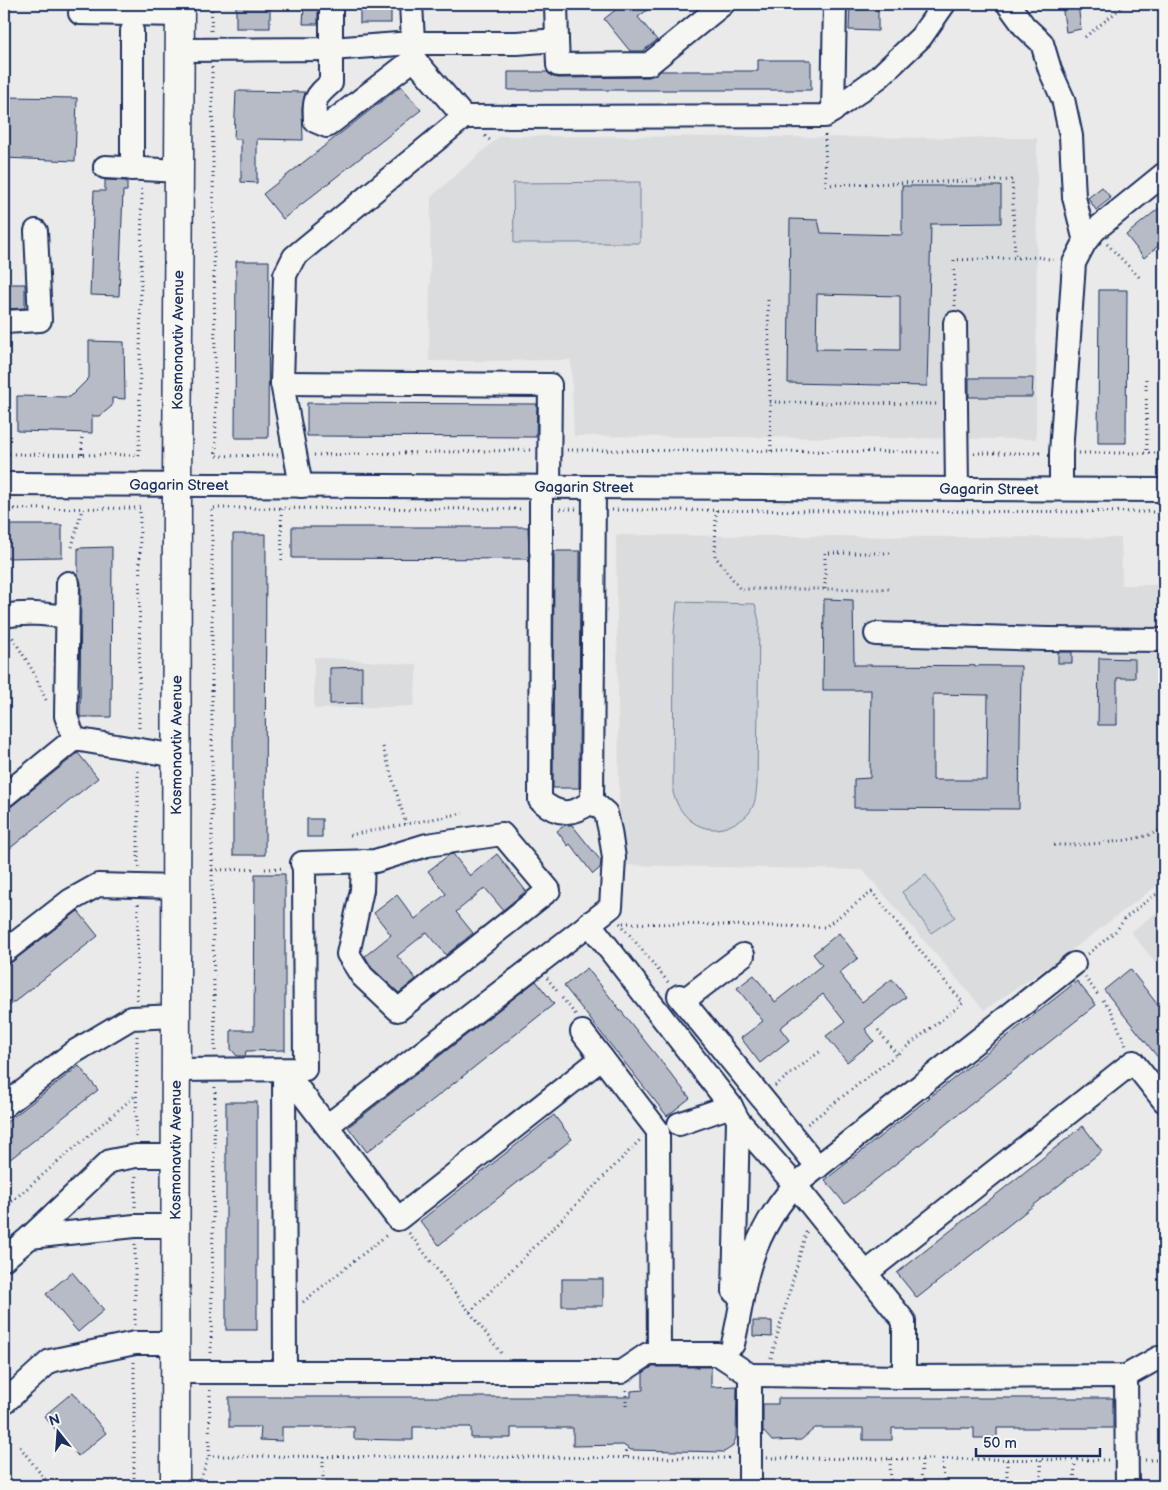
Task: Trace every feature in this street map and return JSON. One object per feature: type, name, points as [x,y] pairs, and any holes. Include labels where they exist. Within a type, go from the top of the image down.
[{"type":"main road","name":"Kosmonavtiv Avenue","points":[[180,10],[175,1372],[183,1484]]},
{"type":"street","points":[[331,4],[331,84],[321,92],[314,103],[315,121],[327,126],[413,51]]},
{"type":"street","points":[[411,4],[413,51],[464,117]]},
{"type":"street","points":[[556,4],[558,66],[649,64],[723,4]]},
{"type":"street","points":[[829,114],[835,4]]},
{"type":"street","points":[[301,486],[282,383],[284,275],[294,257],[464,117],[829,114],[879,77],[921,37],[944,4]]},
{"type":"street","points":[[1008,4],[1024,26],[1042,43],[1050,70],[1063,99],[1071,136],[1074,197],[1090,236]]},
{"type":"street","points":[[80,14],[180,10]]},
{"type":"street","points":[[132,31],[137,170]]},
{"type":"street","points":[[180,50],[331,49],[413,51],[557,40]]},
{"type":"street","points":[[105,167],[179,171]]},
{"type":"street","points":[[1061,489],[1061,453],[1074,263],[1090,236],[1164,174]]},
{"type":"street","points":[[4,322],[40,320],[36,232]]},
{"type":"street","points":[[955,323],[957,489]]},
{"type":"street","points":[[282,383],[550,385],[550,450],[545,487],[541,555],[540,800],[549,808],[560,812],[572,812],[583,808],[592,801]]},
{"type":"street","name":"Gagarin Street","points":[[4,484],[1164,490]]},
{"type":"street","points":[[327,1126],[610,907],[614,858],[606,813],[592,801],[594,487]]},
{"type":"street","points":[[68,582],[66,716],[74,739]]},
{"type":"street","points":[[4,616],[18,613],[36,613],[67,617]]},
{"type":"street","points":[[876,634],[1164,640]]},
{"type":"street","points":[[4,796],[74,739],[176,756]]},
{"type":"street","points":[[176,1070],[305,1069],[304,868],[302,863],[363,861],[375,861],[427,845],[502,834],[550,890],[398,1010],[362,976],[348,954],[362,890],[363,861]]},
{"type":"street","points":[[4,952],[71,900],[98,885],[176,887]]},
{"type":"street","points":[[590,923],[735,1113],[904,1320],[904,1377]]},
{"type":"street","points":[[743,956],[681,999],[818,1167]]},
{"type":"street","points":[[746,1365],[742,1308],[745,1282],[760,1237],[779,1204],[795,1185],[1080,960]]},
{"type":"street","points":[[4,1106],[74,1052],[131,1018],[176,1016]]},
{"type":"street","points":[[582,1032],[602,1058],[666,1127],[659,1354]]},
{"type":"street","points":[[284,1070],[400,1221],[602,1058]]},
{"type":"street","points":[[866,1273],[1133,1062],[1164,1102]]},
{"type":"street","points":[[284,1070],[285,1372]]},
{"type":"street","points":[[666,1127],[735,1113]]},
{"type":"street","points":[[735,1113],[750,1486]]},
{"type":"street","points":[[4,1259],[30,1238],[110,1161],[136,1156],[176,1156]]},
{"type":"street","points":[[30,1238],[135,1226],[175,1226]]},
{"type":"street","points":[[4,1398],[6,1401],[50,1361],[135,1342],[175,1342]]},
{"type":"street","points":[[175,1372],[621,1372],[648,1354],[718,1354],[746,1365],[904,1377],[1126,1376],[1162,1358]]},
{"type":"street","points":[[1126,1376],[1127,1486]]},
{"type":"path","points":[[212,4],[216,456],[550,450],[1164,453]]},
{"type":"path","points":[[1085,37],[1126,4]]},
{"type":"path","points":[[829,114],[826,185],[1012,180],[1015,258]]},
{"type":"path","points":[[4,454],[139,455],[137,170]]},
{"type":"path","points":[[1090,236],[1141,279]]},
{"type":"path","points":[[955,323],[954,260],[1037,257],[1074,263]]},
{"type":"path","points":[[768,300],[770,451]]},
{"type":"path","points":[[1146,379],[1147,453]]},
{"type":"path","points":[[770,402],[956,404]]},
{"type":"path","points":[[82,438],[82,454]]},
{"type":"path","points":[[4,508],[82,509],[72,547]]},
{"type":"path","points":[[281,508],[282,561]]},
{"type":"path","points":[[716,510],[715,556],[740,589],[892,589]]},
{"type":"path","points":[[825,589],[825,554],[892,553]]},
{"type":"path","points":[[4,633],[11,635],[33,671],[46,701]]},
{"type":"path","points":[[383,747],[406,824]]},
{"type":"path","points":[[350,835],[463,813]]},
{"type":"path","points":[[1054,846],[1122,841],[1159,832],[1164,828]]},
{"type":"path","points":[[212,870],[255,869]]},
{"type":"path","points":[[1080,960],[1117,930],[1125,918],[1164,890]]},
{"type":"path","points":[[681,999],[620,923],[825,927],[872,892],[963,1004],[792,1135]]},
{"type":"path","points":[[1103,1000],[1111,1010],[1133,1062]]},
{"type":"path","points":[[878,1030],[897,1055]]},
{"type":"path","points":[[761,1096],[822,1050]]},
{"type":"path","points":[[4,1208],[137,1094]]},
{"type":"path","points":[[470,1312],[666,1127]]},
{"type":"path","points":[[746,1365],[813,1207]]},
{"type":"path","points":[[284,1316],[400,1221],[516,1372]]},
{"type":"path","points":[[1161,1460],[1162,1358]]},
{"type":"path","points":[[20,1447],[47,1483]]},
{"type":"path","points":[[626,1447],[626,1457]]},
{"type":"path","points":[[183,1484],[209,1456]]},
{"type":"path","points":[[323,1456],[323,1486]]},
{"type":"path","points":[[890,1459],[891,1486]]},
{"type":"path","points":[[921,1486],[922,1459]]},
{"type":"path","points":[[944,1459],[944,1486]]},
{"type":"path","points":[[1007,1460],[1007,1486]]},
{"type":"path","points":[[1041,1460],[1041,1486]]},
{"type":"path","points":[[1074,1486],[1075,1461]]},
{"type":"path","points":[[134,1483],[502,1486]]},
{"type":"shaded area","points":[[500,136],[1037,138],[1036,439],[574,436],[571,360],[429,361],[431,197]]},
{"type":"shaded area","points":[[640,182],[640,243],[514,243],[513,183]]},
{"type":"shaded area","points":[[616,535],[1121,538],[1122,585],[1157,585],[1159,884],[1061,958],[984,1010],[863,870],[620,865]]},
{"type":"shaded area","points":[[677,602],[755,604],[759,621],[756,796],[751,811],[747,815],[725,827],[715,829],[705,828],[689,819],[682,811],[673,792],[674,633]]},
{"type":"shaded area","points":[[314,657],[417,665],[414,706],[314,709]]},
{"type":"shaded area","points":[[926,875],[955,917],[931,933],[902,892]]},
{"type":"shaded area","points":[[1164,907],[1164,973],[1131,932]]},
{"type":"building","points":[[236,4],[270,4],[270,28],[236,28]]},
{"type":"building","points":[[360,4],[391,4],[391,23],[360,23]]},
{"type":"building","points":[[623,4],[655,4],[638,17],[657,40],[643,51],[630,51],[604,19]]},
{"type":"building","points":[[850,4],[878,4],[878,31],[849,30]]},
{"type":"building","points":[[1078,4],[1081,29],[1066,32],[1062,5]]},
{"type":"building","points":[[304,7],[318,7],[318,24],[303,24]]},
{"type":"building","points":[[758,60],[811,60],[811,90],[508,90],[508,72],[547,72],[551,76],[558,78],[649,77],[661,71],[758,71]]},
{"type":"building","points":[[401,86],[421,110],[283,219],[263,194]]},
{"type":"building","points":[[236,91],[305,92],[302,108],[303,140],[257,139],[257,183],[241,182],[241,139],[234,139]]},
{"type":"building","points":[[4,97],[77,98],[75,161],[4,158]]},
{"type":"building","points":[[105,180],[127,181],[127,191],[123,191],[119,296],[90,295],[94,191],[105,191]]},
{"type":"building","points":[[902,186],[1001,186],[1001,223],[931,224],[927,386],[788,383],[790,219],[818,220],[821,233],[902,235]],"holes":[[[817,294],[900,296],[900,350],[816,349]]]},
{"type":"building","points":[[1102,187],[1111,198],[1096,210],[1088,198]]},
{"type":"building","points":[[1164,204],[1164,241],[1144,258],[1126,235]]},
{"type":"building","points":[[236,261],[269,261],[268,438],[235,438]]},
{"type":"building","points":[[4,284],[25,284],[25,308],[4,309]]},
{"type":"building","points":[[1099,290],[1127,290],[1126,443],[1098,443]]},
{"type":"building","points":[[89,341],[124,342],[125,399],[112,398],[112,406],[100,416],[92,416],[92,433],[17,431],[17,396],[70,397],[89,378]]},
{"type":"building","points":[[969,378],[1033,378],[1032,397],[969,397]]},
{"type":"building","points":[[307,403],[537,404],[536,437],[307,436]]},
{"type":"building","points":[[4,525],[62,525],[62,557],[4,558]]},
{"type":"building","points":[[292,527],[528,527],[529,555],[528,559],[292,558]]},
{"type":"building","points":[[233,534],[266,534],[265,855],[233,855]]},
{"type":"building","points":[[112,547],[111,717],[80,717],[81,583],[78,575],[78,548]]},
{"type":"building","points":[[554,551],[580,551],[579,788],[553,788]]},
{"type":"building","points":[[824,599],[853,600],[854,665],[1021,666],[1019,809],[854,808],[854,779],[870,778],[871,690],[823,690]],"holes":[[[933,694],[988,695],[987,780],[933,780]]]},
{"type":"building","points":[[1058,652],[1072,652],[1072,663],[1058,663]]},
{"type":"building","points":[[1099,658],[1135,659],[1135,678],[1117,678],[1117,725],[1098,725]]},
{"type":"building","points":[[362,667],[362,703],[330,704],[330,668]]},
{"type":"building","points":[[78,753],[98,778],[4,853],[4,811]]},
{"type":"building","points":[[307,819],[322,819],[322,837],[307,837]]},
{"type":"building","points":[[565,825],[572,825],[601,861],[600,868],[593,874],[570,844],[568,846],[557,831]]},
{"type":"building","points":[[453,854],[470,876],[497,854],[526,891],[503,910],[485,888],[456,912],[473,933],[446,955],[427,932],[397,956],[416,979],[399,993],[372,968],[365,956],[391,935],[374,913],[397,895],[415,919],[446,894],[428,871]]},
{"type":"building","points":[[255,874],[285,874],[285,1050],[246,1051],[245,1056],[237,1056],[231,1049],[231,1030],[254,1030]]},
{"type":"building","points":[[78,911],[98,936],[4,1010],[4,966],[12,962]]},
{"type":"building","points":[[839,933],[858,958],[839,973],[862,1002],[892,979],[906,997],[865,1029],[874,1041],[847,1062],[826,1036],[845,1022],[823,994],[780,1028],[789,1040],[760,1063],[741,1038],[763,1021],[737,988],[754,975],[775,1002],[822,965],[813,954]]},
{"type":"building","points":[[587,968],[690,1098],[667,1116],[564,986]]},
{"type":"building","points":[[1130,969],[1164,1013],[1164,1065],[1104,990]]},
{"type":"building","points":[[536,981],[554,1004],[367,1152],[348,1127]]},
{"type":"building","points":[[1077,981],[1096,1005],[845,1204],[825,1180]]},
{"type":"building","points":[[79,1066],[98,1090],[4,1164],[4,1124]]},
{"type":"building","points":[[226,1102],[257,1102],[257,1330],[226,1330]]},
{"type":"building","points":[[554,1115],[572,1139],[439,1245],[420,1221]]},
{"type":"building","points":[[1083,1126],[1102,1151],[917,1298],[897,1273]]},
{"type":"building","points":[[72,1272],[104,1310],[78,1332],[46,1294]]},
{"type":"building","points":[[562,1279],[603,1279],[603,1306],[562,1306]]},
{"type":"building","points":[[753,1321],[772,1321],[772,1337],[753,1336]]},
{"type":"building","points":[[652,1367],[711,1367],[711,1387],[737,1386],[736,1438],[732,1447],[724,1452],[631,1450],[623,1445],[573,1446],[573,1428],[511,1428],[511,1438],[471,1438],[471,1427],[413,1427],[413,1440],[396,1440],[354,1439],[354,1427],[282,1427],[282,1441],[260,1440],[261,1427],[229,1427],[229,1397],[631,1397],[631,1391],[643,1390],[643,1373]]},
{"type":"building","points":[[73,1392],[106,1433],[78,1456],[44,1416]]},
{"type":"building","points":[[778,1398],[1113,1398],[1113,1428],[997,1428],[997,1438],[974,1438],[974,1428],[892,1428],[892,1440],[863,1440],[863,1428],[815,1428],[801,1440],[772,1441],[763,1431],[763,1404],[778,1404]]}]
